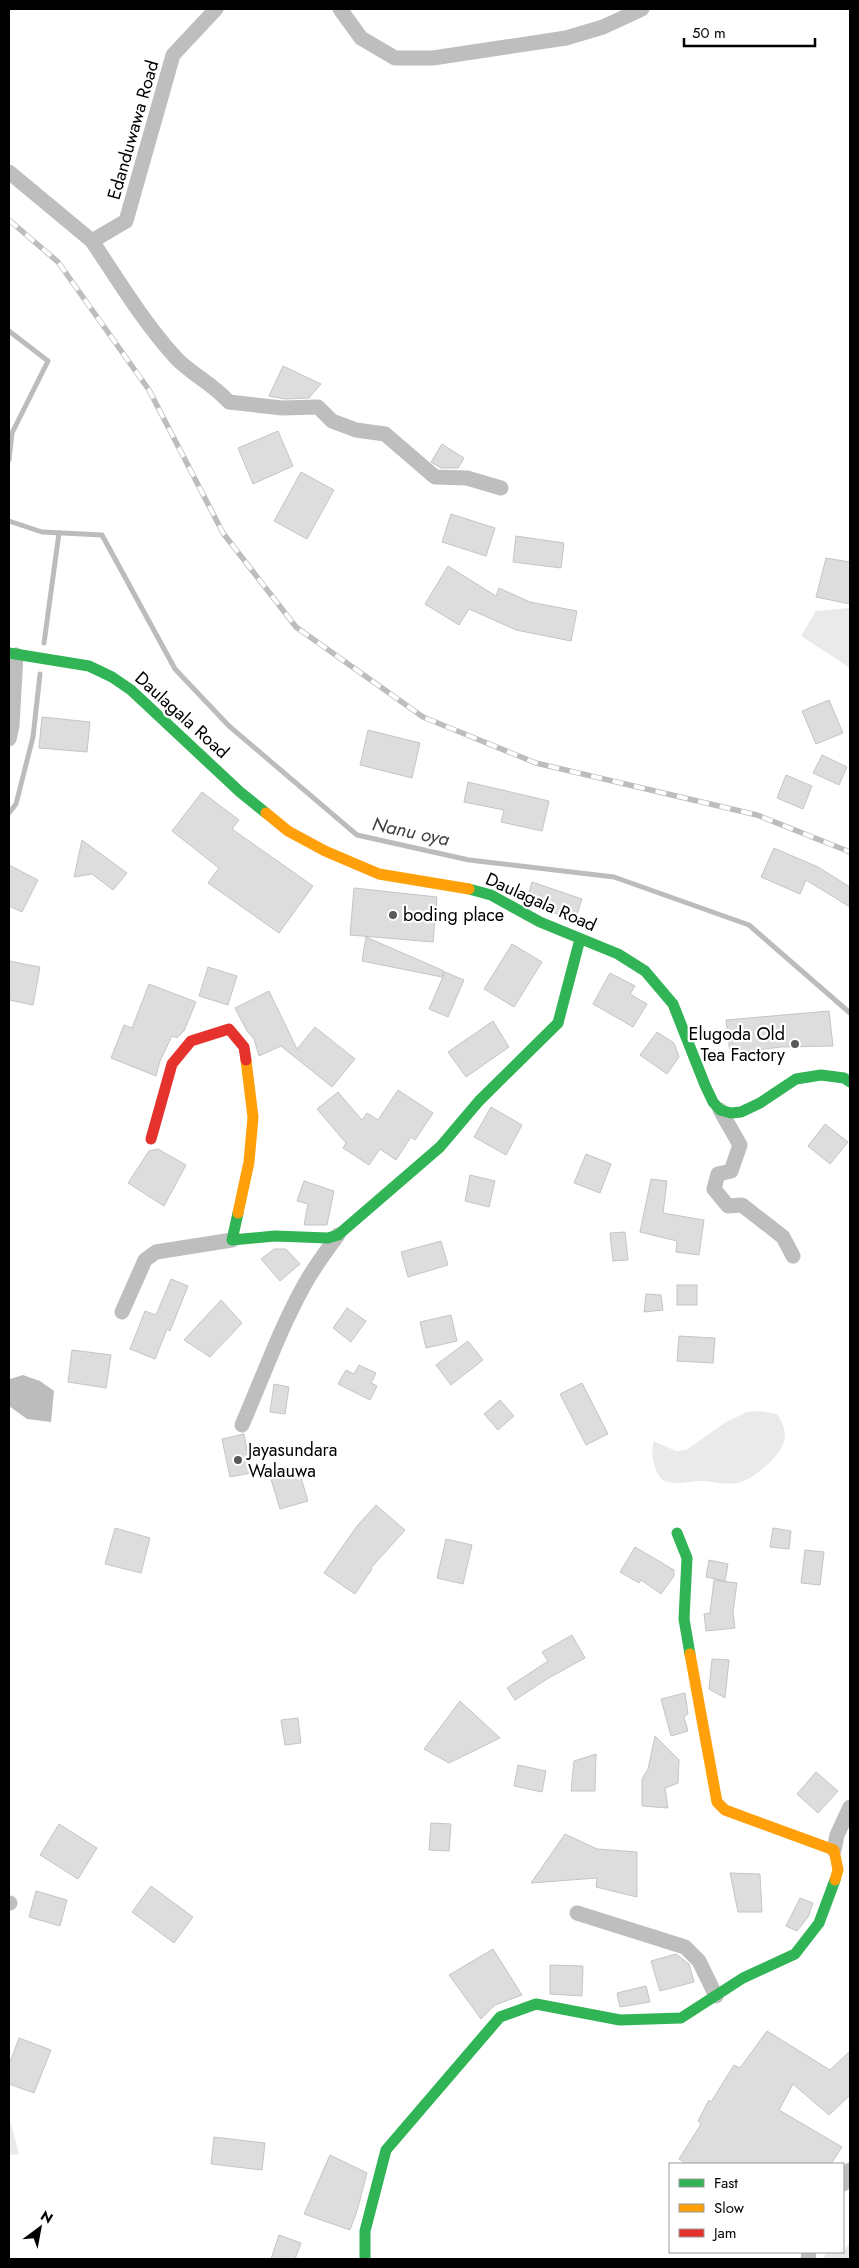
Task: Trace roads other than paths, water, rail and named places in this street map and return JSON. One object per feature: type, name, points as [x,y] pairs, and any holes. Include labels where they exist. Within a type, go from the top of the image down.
[{"type":"street","name":"Edanduwawa Road","points":[[92,241],[126,221],[174,55],[216,9]]},
{"type":"street","points":[[340,9],[362,38],[396,58],[433,58],[566,38],[603,26],[642,9]]},
{"type":"street","points":[[9,172],[92,241],[176,359],[217,389],[229,402],[282,408],[318,407],[332,421],[356,430],[385,434],[435,476],[467,478],[501,488]]},
{"type":"street","points":[[9,739],[12,726],[13,654]]},
{"type":"street","name":"Daulagala Road","points":[[13,654],[89,666],[112,677],[131,690],[240,792],[288,831],[325,851],[379,874],[462,887],[491,895],[540,922],[618,954],[645,971],[673,1004],[705,1085],[713,1102],[720,1110]]},
{"type":"street","points":[[242,1425],[292,1308],[306,1281],[338,1235],[440,1147],[479,1101],[558,1024],[580,939]]},
{"type":"street","points":[[151,1139],[172,1064],[191,1041],[229,1029],[244,1047],[253,1117],[249,1162],[232,1240]]},
{"type":"street","points":[[720,1110],[731,1113],[741,1112],[760,1103],[796,1079],[821,1075],[844,1078],[850,1082]]},
{"type":"street","points":[[720,1110],[740,1145],[730,1172],[718,1174],[714,1189],[728,1206],[742,1205],[762,1219],[783,1237],[793,1256]]},
{"type":"street","points":[[122,1312],[145,1260],[156,1252],[232,1240],[275,1236],[328,1238],[338,1235]]},
{"type":"street","points":[[677,1533],[687,1558],[684,1619],[718,1802],[725,1810],[834,1850]]},
{"type":"street","points":[[365,2259],[365,2231],[386,2150],[500,2017],[536,2004],[620,2020],[681,2018],[743,1978],[794,1954],[818,1923],[832,1887],[838,1870],[834,1850],[837,1835],[850,1806]]},
{"type":"street","points":[[577,1914],[685,1947],[699,1961],[716,1996]]},
{"type":"street","points":[[844,2182],[850,2170]]},
{"type":"waterway","name":"Nanu oya","points":[[9,331],[48,361],[12,433],[9,460]]},
{"type":"waterway","name":"Nanu oya","points":[[9,521],[42,532],[102,535],[175,669],[229,726],[357,835],[469,860],[614,877],[749,925],[850,1013]]},
{"type":"waterway","points":[[44,643],[59,533]]},
{"type":"waterway","points":[[9,813],[16,804],[33,737],[40,674]]},
{"type":"railway","points":[[9,220],[58,262],[149,390],[223,533],[296,627],[423,717],[536,763],[757,815],[850,852]]},
{"type":"place","name":"boding place","points":[[393,915]]},
{"type":"place","name":"Elugoda Old Tea Factory","points":[[795,1044]]},
{"type":"place","name":"Jayasundara Walauwa","points":[[238,1460]]}]
